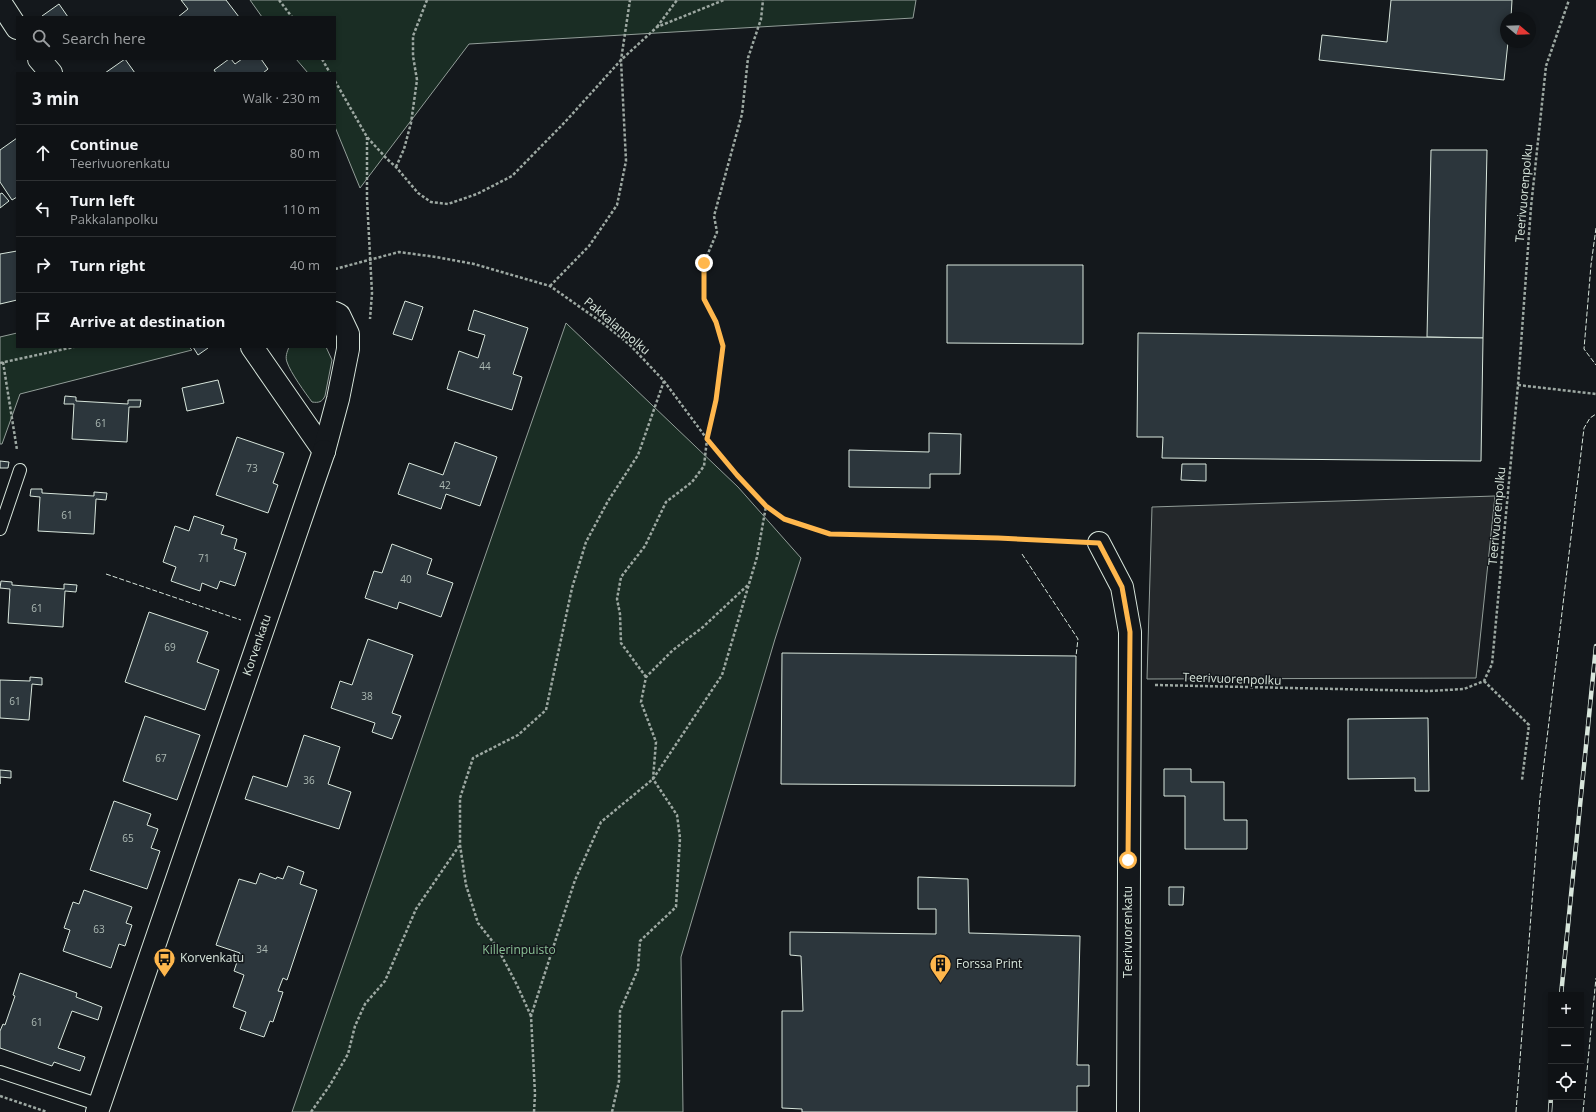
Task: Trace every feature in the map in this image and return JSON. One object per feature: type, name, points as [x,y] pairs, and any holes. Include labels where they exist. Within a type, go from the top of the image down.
[{"type":"street","points":[[0,2],[16,26]]},
{"type":"street","points":[[40,60],[49,72]]},
{"type":"street","name":"Korvenkatu","points":[[98,1109],[324,451],[338,399],[348,349],[348,334],[339,315],[336,314]]},
{"type":"street","points":[[253,348],[324,451]]},
{"type":"street","name":"Teerivuorenkatu","points":[[1099,543],[1122,587],[1130,632],[1128,1112]]},
{"type":"lane","points":[[0,529],[20,470]]},
{"type":"lane","points":[[0,1072],[98,1109]]},
{"type":"path","points":[[279,0],[291,16]]},
{"type":"path","points":[[396,167],[404,149],[411,123],[417,80],[413,56],[413,36],[427,0]]},
{"type":"path","points":[[550,286],[589,246],[617,205],[626,161],[621,60],[630,0]]},
{"type":"path","points":[[336,83],[367,138],[387,160],[396,167],[418,193],[431,202],[448,204],[477,194],[512,176],[565,122],[621,60],[657,26],[677,0]]},
{"type":"path","points":[[657,26],[724,0]]},
{"type":"path","points":[[646,677],[621,643],[620,614],[617,599],[621,577],[645,546],[666,502],[692,482],[704,466],[707,439],[716,400],[723,346],[716,322],[704,299],[704,263],[717,232],[714,216],[742,114],[748,58],[761,19],[763,0]]},
{"type":"path","name":"Teerivuorenpolku","points":[[1130,684],[1429,691],[1464,689],[1484,681],[1492,664],[1518,385],[1531,207],[1546,66],[1569,0]]},
{"type":"path","points":[[323,60],[329,72]]},
{"type":"path","points":[[367,138],[371,260]]},
{"type":"path","name":"Pakkalanpolku","points":[[336,269],[398,252],[474,264],[550,286],[604,324],[630,345],[664,381],[707,439],[737,475],[766,506],[784,519],[830,534],[998,538],[1099,543]]},
{"type":"path","points":[[20,470],[2,362],[69,348]]},
{"type":"path","points":[[531,1016],[497,946],[478,923],[466,885],[460,845],[460,798],[473,758],[518,735],[546,710],[572,588],[586,542],[608,500],[638,455],[664,381]]},
{"type":"path","points":[[1518,385],[1596,394]]},
{"type":"path","points":[[534,1112],[535,1094],[531,1016],[575,880],[601,822],[653,779],[722,676],[757,557],[766,506]]},
{"type":"path","points":[[612,1112],[619,1081],[620,1011],[638,969],[640,941],[676,907],[680,838],[677,815],[653,779],[656,742],[641,702],[646,677],[673,650],[703,627],[749,584]]},
{"type":"path","points":[[1484,681],[1529,725],[1522,780]]},
{"type":"path","points":[[311,1112],[330,1085],[348,1054],[355,1026],[365,1004],[385,981],[416,909],[460,845]]},
{"type":"path","points":[[0,1096],[47,1112]]},
{"type":"green space","points":[[250,0],[916,0],[913,18],[469,44],[360,188],[336,129],[336,72],[307,72],[297,60],[336,60],[336,16],[261,16]]},
{"type":"green space","name":"Killerinpuisto","points":[[566,323],[738,487],[801,558],[775,639],[681,957],[683,1112],[292,1112]]},
{"type":"green space","points":[[16,333],[16,348],[190,348],[192,350],[20,394],[2,444],[0,444],[0,337]]},
{"type":"green space","points":[[289,348],[326,348],[332,360],[323,400],[312,402],[289,366],[286,360],[286,354]]},
{"type":"shaded area","points":[[1495,496],[1476,678],[1147,679],[1152,507]]},
{"type":"building","points":[[181,0],[226,0],[238,16],[179,16],[188,9]]},
{"type":"building","points":[[1391,0],[1512,0],[1511,12],[1500,12],[1500,48],[1507,48],[1504,80],[1319,60],[1322,35],[1387,42]]},
{"type":"building","points":[[59,4],[67,16],[42,16]]},
{"type":"building","points":[[126,60],[134,72],[106,72]]},
{"type":"building","points":[[228,60],[232,60],[235,64],[241,60],[262,60],[268,69],[264,72],[215,72],[214,70]]},
{"type":"building","points":[[16,139],[16,198],[12,200],[0,182],[0,150]]},
{"type":"building","points":[[1431,150],[1487,150],[1483,338],[1427,337]]},
{"type":"building","points":[[2,193],[9,201],[0,208],[0,194]]},
{"type":"building","points":[[16,251],[16,300],[0,304],[0,254]]},
{"type":"building","points":[[947,265],[1083,265],[1083,344],[947,343]]},
{"type":"building","points":[[405,301],[423,307],[412,340],[393,334]]},
{"type":"building","points":[[474,310],[528,328],[513,374],[522,377],[512,410],[447,389],[459,351],[478,358],[485,335],[468,330]]},
{"type":"building","points":[[1138,333],[1483,338],[1481,461],[1162,458],[1163,437],[1137,437]]},
{"type":"building","points":[[194,348],[208,348],[198,355]]},
{"type":"building","points":[[218,380],[224,403],[187,411],[182,388]]},
{"type":"building","points":[[65,396],[76,397],[76,401],[128,404],[128,400],[141,400],[140,407],[129,407],[127,442],[72,439],[74,404],[64,404]]},
{"type":"building","points":[[929,433],[961,434],[960,474],[930,474],[930,488],[849,487],[849,450],[929,452]]},
{"type":"building","points":[[237,437],[284,453],[273,483],[278,485],[268,513],[216,495]]},
{"type":"building","points":[[455,442],[497,457],[480,506],[446,494],[441,509],[398,494],[409,463],[443,475]]},
{"type":"building","points":[[0,461],[9,462],[8,468],[0,468]]},
{"type":"building","points":[[1182,464],[1206,464],[1206,481],[1181,480]]},
{"type":"building","points":[[31,489],[42,489],[42,493],[94,496],[94,492],[107,493],[106,500],[96,499],[94,534],[38,531],[40,497],[30,496]]},
{"type":"building","points":[[194,516],[224,526],[221,534],[237,539],[234,549],[246,553],[235,586],[220,581],[217,589],[202,583],[200,591],[171,581],[176,567],[163,562],[175,526],[189,531]]},
{"type":"building","points":[[392,544],[432,559],[427,574],[453,583],[441,617],[399,602],[397,609],[365,598],[374,571],[382,573]]},
{"type":"building","points":[[1,581],[12,582],[12,585],[64,589],[64,584],[77,585],[76,592],[65,591],[63,627],[8,623],[10,589],[0,588]]},
{"type":"building","points":[[149,612],[208,632],[197,662],[219,670],[205,710],[125,682]]},
{"type":"building","points":[[368,639],[413,655],[392,713],[401,716],[392,739],[372,732],[375,723],[331,708],[340,681],[352,685]]},
{"type":"building","points":[[782,653],[1076,656],[1075,786],[781,784]]},
{"type":"building","points":[[30,677],[42,678],[42,685],[32,684],[29,720],[0,718],[0,680],[30,681]]},
{"type":"building","points":[[145,716],[200,735],[177,800],[123,781]]},
{"type":"building","points":[[1428,718],[1429,791],[1415,791],[1415,778],[1348,779],[1348,719]]},
{"type":"building","points":[[304,735],[340,747],[328,784],[351,792],[339,829],[245,799],[253,776],[287,787]]},
{"type":"building","points":[[1164,769],[1191,769],[1191,782],[1224,782],[1224,820],[1247,820],[1247,849],[1185,849],[1185,796],[1164,796]]},
{"type":"building","points":[[0,770],[11,771],[11,778],[0,777]]},
{"type":"building","points":[[114,801],[151,814],[147,825],[158,829],[151,848],[160,851],[147,889],[90,870]]},
{"type":"building","points":[[288,866],[304,872],[300,884],[317,890],[287,980],[283,978],[278,991],[283,992],[273,1022],[270,1021],[264,1037],[240,1029],[246,1012],[233,1007],[244,975],[234,971],[240,953],[216,945],[239,879],[256,884],[260,873],[276,879],[277,877],[283,879]]},
{"type":"building","name":"Forssa Print","points":[[918,877],[968,879],[969,933],[1080,936],[1077,1065],[1089,1065],[1089,1086],[1077,1086],[1077,1112],[802,1112],[802,1109],[782,1108],[782,1011],[803,1011],[801,956],[790,955],[790,932],[936,934],[936,909],[918,909]]},
{"type":"building","points":[[1169,887],[1184,887],[1183,905],[1169,905]]},
{"type":"building","points":[[84,890],[132,907],[126,923],[132,925],[125,946],[119,944],[111,968],[63,951],[70,930],[64,928],[73,902],[79,904]]},
{"type":"building","points":[[20,973],[77,993],[76,997],[102,1007],[98,1020],[72,1011],[58,1048],[85,1057],[80,1071],[54,1062],[52,1066],[0,1048],[0,1031],[3,1024],[5,1025],[15,996],[13,995]]},
{"type":"railway","points":[[1561,992],[1596,646]]},
{"type":"railway","points":[[1550,1112],[1551,1100]]},
{"type":"fence","points":[[1596,228],[1591,265],[1584,349],[1596,365]]},
{"type":"fence","points":[[1516,1112],[1540,797],[1584,428],[1590,418],[1596,414]]},
{"type":"fence","points":[[1022,554],[1078,639],[1076,656]]},
{"type":"fence","points":[[106,574],[241,620]]},
{"type":"fence","points":[[1583,1112],[1596,978]]},
{"type":"place","name":"Korvenkatu","points":[[165,978]]},
{"type":"place","name":"Forssa Print","points":[[940,984]]},
{"type":"route","points":[[704,263],[704,299],[716,322],[723,346],[716,400],[707,439],[737,475],[766,506],[784,519],[830,534],[939,538],[998,538],[1099,543],[1122,587],[1130,632],[1128,860]]}]
